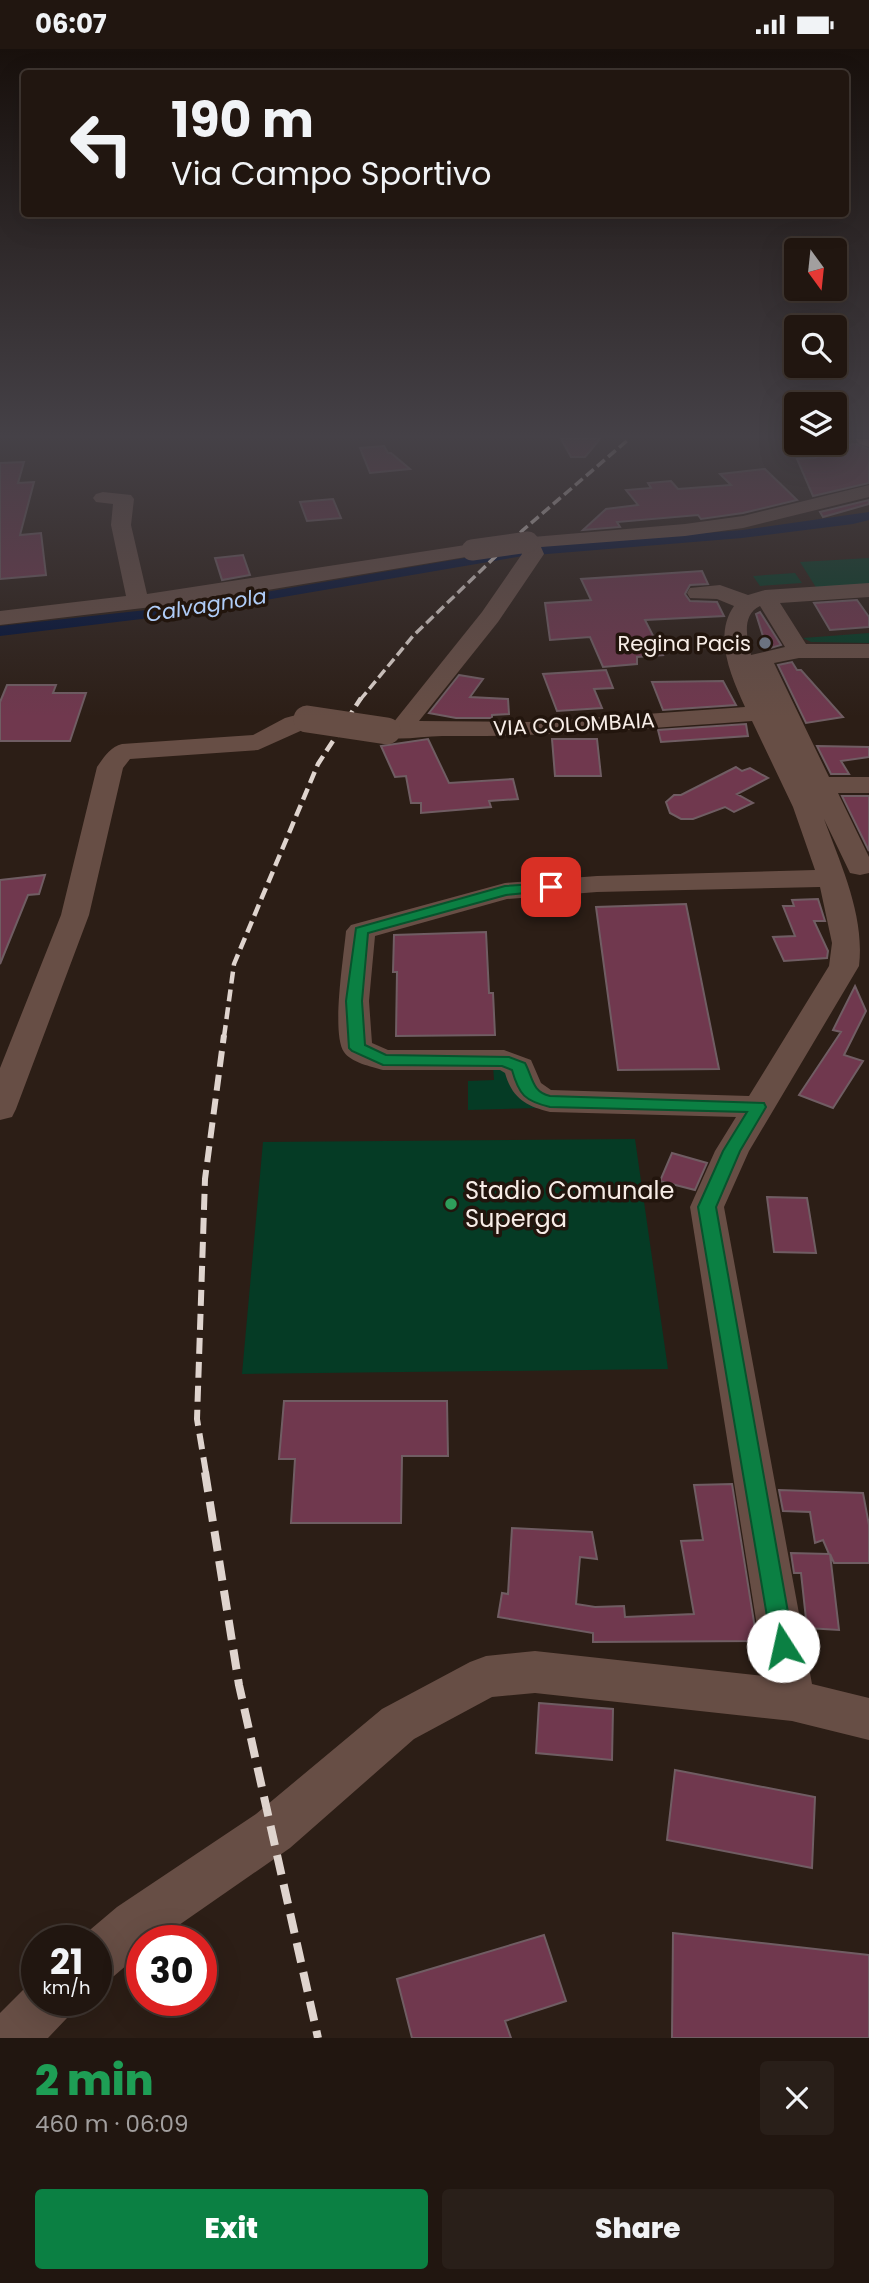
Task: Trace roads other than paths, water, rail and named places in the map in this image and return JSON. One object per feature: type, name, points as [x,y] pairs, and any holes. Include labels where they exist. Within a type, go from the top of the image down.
[{"type":"street","points":[[123,532],[138,601]]},
{"type":"street","points":[[0,618],[202,594],[472,551],[530,548],[667,532]]},
{"type":"street","points":[[395,731],[500,606],[530,548]]},
{"type":"street","points":[[698,593],[720,592],[756,600],[869,590]]},
{"type":"street","points":[[756,600],[799,651]]},
{"type":"street","points":[[756,600],[737,618],[735,635],[744,679],[807,807],[846,873]]},
{"type":"street","points":[[792,1700],[707,1207],[732,1151],[844,966],[847,943],[846,873],[821,785],[775,695],[760,659],[799,651],[869,651]]},
{"type":"street","name":"VIA COLOMBAIA","points":[[0,1109],[75,915],[110,767],[122,752],[258,742],[307,719],[395,731],[429,728],[523,729],[761,713]]},
{"type":"street","points":[[821,785],[869,785]]},
{"type":"street","points":[[758,1107],[550,1101],[535,1098],[525,1086],[520,1067],[504,1060],[383,1060],[357,1048],[354,1001],[361,931],[505,891],[597,884],[846,873]]},
{"type":"street","points":[[112,1944],[135,1925],[273,1831],[398,1724],[486,1677],[535,1672],[792,1700],[869,1719]]},
{"type":"street","points":[[12,2038],[33,2016]]},
{"type":"waterway","name":"Calvagnola","points":[[0,631],[183,610],[523,552],[759,532]]},
{"type":"railway","points":[[360,700],[413,636],[521,532]]},
{"type":"railway","points":[[224,1037],[234,964],[318,764],[361,698]]},
{"type":"railway","points":[[206,1473],[197,1419],[205,1179],[224,1035]]},
{"type":"railway","points":[[205,1472],[239,1685],[318,2038]]},
{"type":"place","name":"Regina Pacis","points":[[765,643]]},
{"type":"place","name":"Stadio Comunale Superga","points":[[451,1204]]}]
